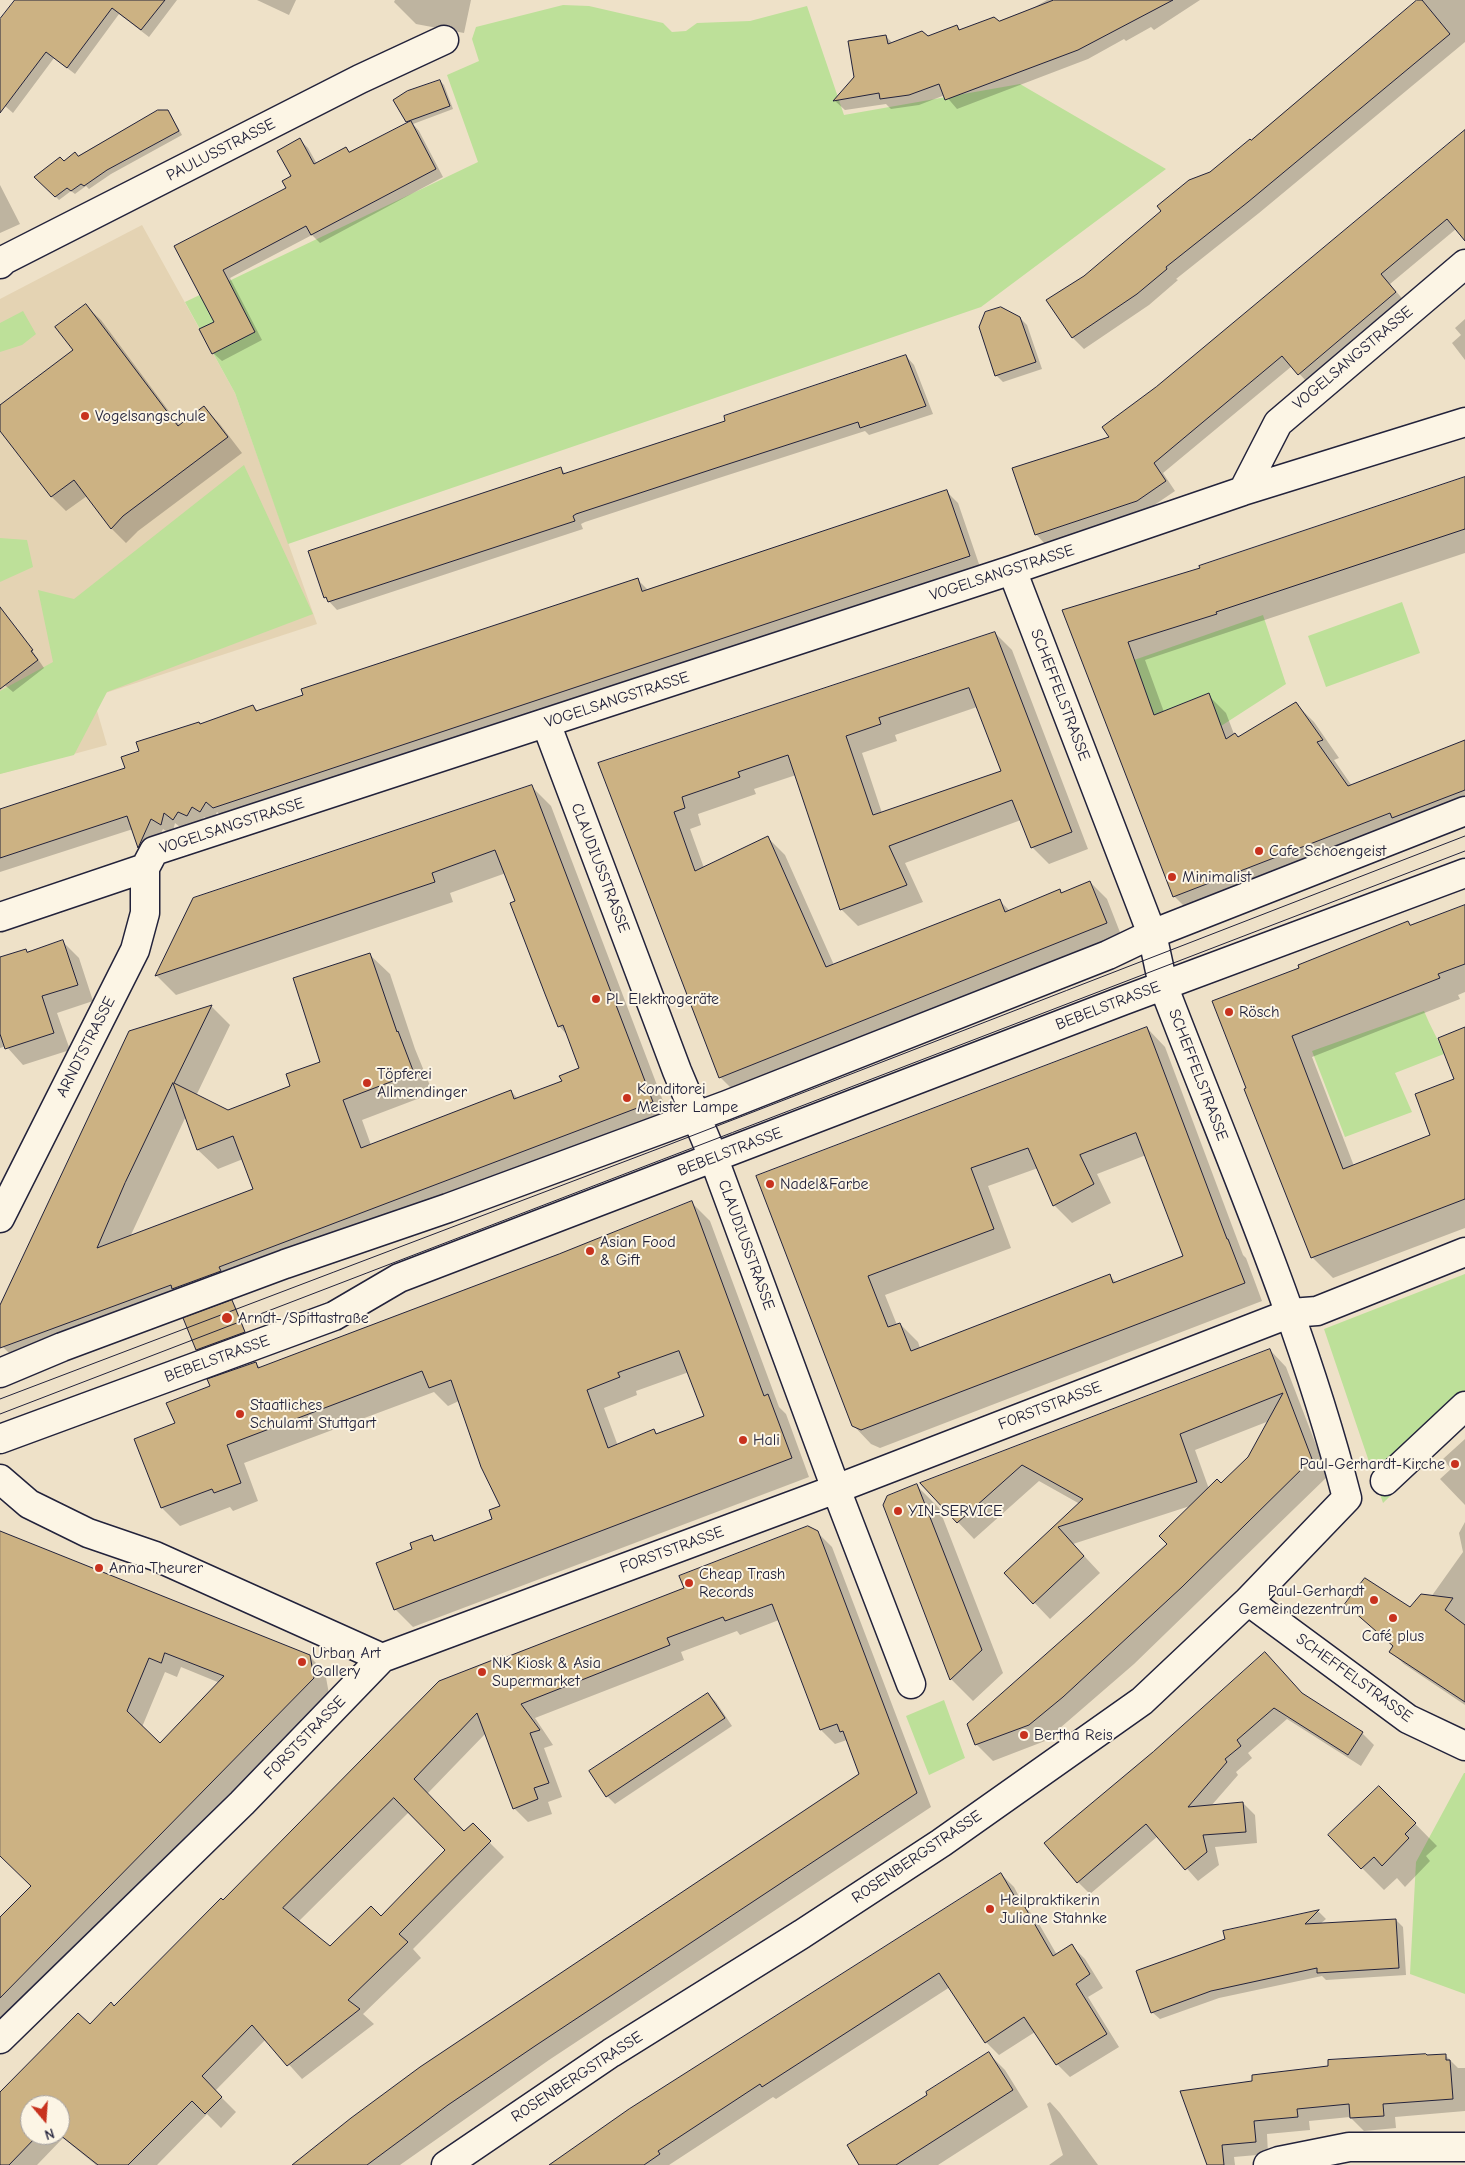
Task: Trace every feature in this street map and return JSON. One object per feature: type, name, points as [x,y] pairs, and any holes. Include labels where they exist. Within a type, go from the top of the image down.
[{"type":"street","name":"PAULUSSTRASSE","points":[[0,264],[4,260],[360,79],[444,40]]},
{"type":"street","name":"VOGELSANGSTRASSE","points":[[1242,491],[1278,423],[1465,264]]},
{"type":"street","name":"VOGELSANGSTRASSE","points":[[0,917],[145,868],[154,851],[1012,570],[1242,491],[1465,422]]},
{"type":"street","name":"SCHEFFELSTRASSE","points":[[1012,570],[1152,934],[1163,985],[1291,1313],[1330,1430],[1347,1498]]},
{"type":"street","name":"CLAUDIUSSTRASSE","points":[[546,724],[695,1117],[714,1159],[836,1489],[911,1684]]},
{"type":"street","points":[[0,1373],[62,1347],[285,1264],[448,1208],[695,1117],[1108,956],[1152,934],[1465,811]]},
{"type":"street","name":"ARNDTSTRASSE","points":[[0,1218],[135,950],[144,913],[145,868]]},
{"type":"street","name":"BEBELSTRASSE","points":[[0,1439],[334,1316],[399,1278],[714,1159],[1163,985],[1465,873]]},
{"type":"street","name":"FORSTSTRASSE","points":[[0,2039],[242,1804],[382,1658],[836,1489],[1291,1313],[1317,1310],[1465,1252]]},
{"type":"street","points":[[1385,1481],[1465,1406]]},
{"type":"street","points":[[0,1480],[29,1504],[88,1533],[155,1556],[382,1658]]},
{"type":"street","name":"ROSENBERGSTRASSE","points":[[446,2165],[611,2053],[802,1934],[973,1821],[1142,1701],[1248,1601],[1347,1498]]},
{"type":"street","name":"SCHEFFELSTRASSE","points":[[1248,1601],[1408,1719],[1465,1746]]},
{"type":"street","points":[[1268,2165],[1348,2147],[1465,2148]]},
{"type":"shaded area","name":"Vogelsangschule","points":[[142,225],[235,393],[317,624],[93,697],[107,745],[0,774],[0,299]]},
{"type":"green space","points":[[563,5],[589,6],[663,23],[672,32],[686,31],[697,23],[750,21],[807,6],[844,115],[1020,84],[1166,169],[981,307],[288,544],[235,393],[185,302],[478,162],[447,75],[479,61],[472,39],[476,27]]},
{"type":"green space","points":[[23,311],[36,334],[22,345],[0,352],[0,323]]},
{"type":"green space","points":[[244,465],[313,614],[107,692],[74,755],[0,774],[0,691],[53,662],[38,590],[74,599]]},
{"type":"green space","points":[[0,538],[27,540],[33,567],[0,582]]},
{"type":"green space","points":[[1402,602],[1420,653],[1326,687],[1308,636]]},
{"type":"green space","points":[[1263,615],[1286,684],[1221,726],[1208,693],[1154,716],[1134,660]]},
{"type":"green space","points":[[1424,1011],[1444,1054],[1395,1073],[1412,1112],[1345,1137],[1312,1051]]},
{"type":"green space","points":[[1465,1274],[1465,1423],[1383,1503],[1324,1329]]},
{"type":"green space","points":[[944,1700],[965,1758],[929,1775],[906,1716]]},
{"type":"green space","points":[[1464,1773],[1465,1994],[1410,1974],[1416,1862]]},
{"type":"building","points":[[15,0],[165,0],[141,30],[112,8],[67,68],[46,52],[0,113],[0,19]]},
{"type":"building","points":[[1054,0],[1173,0],[1078,50],[945,100],[939,84],[909,95],[880,99],[879,93],[833,101],[854,77],[848,41],[886,35],[888,44],[922,31],[928,36],[957,25],[959,30],[994,17],[999,21]]},
{"type":"building","points":[[1417,0],[1422,0],[1450,34],[1248,202],[1166,267],[1167,269],[1137,294],[1072,338],[1046,300],[1084,276],[1161,211],[1157,206],[1189,180],[1210,172],[1251,140]]},
{"type":"building","points":[[440,80],[450,106],[406,122],[393,100],[407,91]]},
{"type":"building","points":[[158,110],[168,110],[179,131],[107,170],[84,186],[81,184],[71,191],[67,188],[55,197],[34,177],[60,157],[64,161],[75,152],[78,156]]},
{"type":"building","points":[[411,121],[436,169],[311,235],[306,226],[223,270],[255,332],[212,354],[199,329],[214,322],[174,246],[286,188],[282,181],[291,176],[277,151],[300,138],[314,164],[346,147],[349,152]]},
{"type":"building","points":[[1465,130],[1465,241],[1447,219],[1381,274],[1396,292],[1298,375],[1282,356],[1154,463],[1166,481],[1137,501],[1035,535],[1012,468],[1109,437],[1102,427],[1156,387]]},
{"type":"building","name":"Vogelsangschule","points":[[86,304],[178,426],[204,406],[228,437],[123,516],[111,529],[74,480],[51,497],[0,431],[0,405],[73,350],[55,327]]},
{"type":"building","points":[[1001,307],[1020,317],[1036,362],[995,376],[979,327],[985,312]]},
{"type":"building","points":[[906,355],[926,406],[860,428],[858,422],[576,514],[573,516],[575,521],[328,602],[326,597],[324,598],[308,551],[561,467],[563,474],[725,421],[724,416]]},
{"type":"building","points":[[1465,477],[1465,529],[1216,612],[1217,614],[1128,642],[1154,715],[1209,693],[1226,739],[1235,733],[1238,737],[1296,702],[1323,740],[1317,742],[1348,786],[1465,740],[1465,790],[1392,818],[1390,813],[1173,897],[1062,610],[1200,568],[1199,566]]},
{"type":"building","points":[[947,490],[970,556],[213,808],[206,802],[200,812],[192,807],[187,816],[178,812],[173,820],[164,813],[161,825],[151,819],[138,848],[127,816],[0,858],[0,809],[125,768],[121,757],[139,751],[136,742],[199,722],[200,724],[253,705],[256,711],[303,695],[301,689],[638,578],[642,591]]},
{"type":"building","points":[[0,607],[33,650],[31,651],[38,660],[0,689]]},
{"type":"building","points":[[995,632],[1072,832],[1031,848],[1012,800],[889,846],[907,885],[840,910],[788,755],[738,772],[740,777],[682,797],[685,808],[674,812],[695,871],[768,836],[826,967],[1000,899],[1005,912],[1060,889],[1061,893],[1090,881],[1107,923],[719,1078],[598,763]],"holes":[[[969,688],[1001,771],[873,815],[846,736],[881,724],[879,718]]]},
{"type":"building","points":[[532,785],[653,1102],[219,1267],[221,1271],[172,1289],[171,1285],[0,1348],[0,1305],[129,1031],[212,1005],[174,1083],[228,1110],[290,1086],[286,1074],[320,1062],[293,978],[370,953],[397,1032],[414,1073],[343,1100],[361,1148],[511,1090],[514,1099],[562,1081],[559,1076],[579,1068],[563,1025],[558,1027],[545,994],[510,903],[515,901],[495,850],[432,873],[435,882],[155,976],[193,898]],"holes":[[[173,1083],[197,1150],[233,1136],[253,1189],[97,1248],[125,1183]]]},
{"type":"building","points":[[1465,905],[1465,964],[1438,974],[1440,978],[1292,1036],[1343,1169],[1430,1135],[1415,1094],[1454,1079],[1438,1038],[1465,1027],[1465,1199],[1311,1258],[1244,1089],[1246,1088],[1212,1001],[1299,968],[1298,965],[1408,921],[1410,925]]},
{"type":"building","points":[[63,940],[78,985],[42,996],[54,1033],[5,1049],[0,1034],[0,957],[26,949],[27,952]]},
{"type":"building","points":[[1147,1027],[1245,1283],[861,1430],[852,1426],[756,1176]],"holes":[[[1136,1133],[1183,1256],[1113,1283],[1110,1274],[911,1351],[900,1323],[888,1327],[868,1276],[994,1229],[971,1168],[1028,1148],[1053,1206],[1094,1184],[1080,1155]]]},
{"type":"building","points":[[692,1201],[764,1396],[768,1394],[792,1458],[394,1610],[376,1563],[412,1549],[410,1543],[432,1535],[434,1541],[492,1519],[489,1510],[500,1506],[481,1467],[451,1380],[429,1388],[422,1371],[227,1445],[241,1483],[214,1493],[212,1489],[161,1508],[134,1439],[175,1423],[166,1403],[210,1386],[207,1379],[256,1362],[258,1368],[559,1254]],"holes":[[[679,1351],[704,1416],[656,1434],[654,1429],[608,1448],[587,1390],[620,1377],[618,1373]]]},
{"type":"building","points":[[232,1300],[245,1332],[196,1350],[183,1318]]},
{"type":"building","points":[[1270,1349],[1312,1459],[1182,1587],[1063,1697],[1029,1725],[975,1745],[967,1724],[1167,1544],[1159,1536],[1217,1479],[1221,1483],[1248,1457],[1283,1393],[1180,1434],[1197,1482],[1058,1527],[1084,1556],[1033,1604],[1004,1573],[1083,1499],[1022,1465],[957,1523],[920,1483]]},
{"type":"building","points":[[917,1484],[982,1650],[950,1680],[883,1505],[887,1496]]},
{"type":"building","points":[[808,1526],[818,1531],[917,1793],[535,2046],[448,2105],[367,2165],[292,2165],[420,2067],[859,1774],[843,1731],[840,1732],[837,1724],[820,1730],[772,1604],[725,1621],[723,1617],[667,1638],[670,1645],[521,1704],[540,1730],[530,1733],[549,1783],[534,1788],[538,1799],[513,1809],[477,1713],[414,1779],[464,1831],[473,1823],[491,1841],[399,1934],[408,1942],[348,2000],[360,2009],[287,2066],[252,2025],[202,2076],[222,2097],[205,2114],[192,2101],[128,2165],[98,2165],[70,2143],[70,2095],[20,2095],[20,2145],[28,2145],[9,2165],[0,2165],[0,2092],[78,2013],[90,2024],[111,2002],[114,2006],[221,1898],[223,1900],[439,1681],[503,1656],[504,1658],[684,1588],[679,1576]],"holes":[[[394,1798],[445,1850],[381,1916],[371,1906],[330,1946],[283,1908]]]},
{"type":"building","points":[[0,1531],[310,1655],[314,1678],[0,1998],[0,1917],[31,1886],[0,1856]],"holes":[[[165,1653],[224,1676],[160,1743],[127,1711],[149,1658],[161,1663]]]},
{"type":"building","name":"Paul-Gerhardt Gemeindezentrum","points":[[1365,1578],[1410,1607],[1421,1594],[1453,1598],[1445,1610],[1465,1625],[1465,1702],[1389,1652],[1393,1646],[1345,1604]]},
{"type":"building","points":[[1265,1652],[1302,1693],[1363,1732],[1348,1755],[1274,1708],[1237,1740],[1241,1746],[1225,1759],[1227,1762],[1188,1807],[1243,1802],[1246,1832],[1203,1835],[1207,1852],[1185,1870],[1146,1824],[1077,1883],[1044,1843],[1153,1752]]},
{"type":"building","points":[[708,1693],[725,1718],[606,1797],[589,1771]]},
{"type":"building","points":[[1379,1786],[1416,1823],[1405,1834],[1409,1838],[1382,1866],[1374,1857],[1361,1869],[1328,1835]]},
{"type":"building","points":[[1001,1873],[1019,1904],[1022,1902],[1053,1956],[1072,1944],[1090,1974],[1076,1984],[1107,2034],[1056,2065],[1024,2017],[985,2043],[939,1973],[762,2087],[760,2084],[658,2151],[660,2154],[644,2165],[549,2165],[629,2109]]},
{"type":"building","points":[[1319,1910],[1305,1924],[1396,1919],[1399,1968],[1317,1973],[1317,1968],[1211,1991],[1151,2013],[1136,1971],[1225,1939],[1223,1931]]},
{"type":"building","points":[[989,2052],[1013,2090],[896,2165],[859,2165],[847,2145],[927,2095],[926,2092]]},
{"type":"building","points":[[1446,2054],[1446,2060],[1450,2060],[1453,2099],[1383,2104],[1384,2116],[1350,2118],[1349,2104],[1297,2109],[1298,2117],[1254,2121],[1256,2142],[1222,2145],[1224,2165],[1207,2165],[1180,2091],[1252,2081],[1252,2075],[1328,2066],[1328,2060]]},
{"type":"tram line","points":[[0,1399],[668,1145],[1465,836]]},
{"type":"tram line","points":[[0,1414],[1465,851]]},
{"type":"place","name":"Vogelsangschule","points":[[85,416]]},
{"type":"place","name":"Cafe Schoengeist","points":[[1259,851]]},
{"type":"place","name":"Minimalist","points":[[1172,877]]},
{"type":"place","name":"PL Elektrogeräte","points":[[596,999]]},
{"type":"place","name":"Rösch","points":[[1229,1012]]},
{"type":"place","name":"Töpferei Allmendinger","points":[[367,1083]]},
{"type":"place","name":"Konditorei Meister Lampe","points":[[627,1098]]},
{"type":"place","name":"Nadel&Farbe","points":[[770,1184]]},
{"type":"place","name":"Asian Food & Gift","points":[[590,1251]]},
{"type":"place","name":"Arndt-/Spittastraße","points":[[227,1318]]},
{"type":"place","name":"Staatliches Schulamt Stuttgart","points":[[240,1414]]},
{"type":"place","name":"Hali","points":[[743,1440]]},
{"type":"place","name":"Paul-Gerhardt-Kirche","points":[[1455,1464]]},
{"type":"place","name":"YIN-SERVICE","points":[[898,1511]]},
{"type":"place","name":"Anna Theurer","points":[[99,1568]]},
{"type":"place","name":"Cheap Trash Records","points":[[689,1583]]},
{"type":"place","name":"Paul-Gerhardt Gemeindezentrum","points":[[1374,1600]]},
{"type":"place","name":"Café plus","points":[[1393,1618]]},
{"type":"place","name":"Urban Art Gallery","points":[[302,1662]]},
{"type":"place","name":"NK Kiosk & Asia Supermarket","points":[[482,1672]]},
{"type":"place","name":"Bertha Reis","points":[[1024,1735]]},
{"type":"place","name":"Heilpraktikerin Juliane Stahnke","points":[[990,1909]]}]
